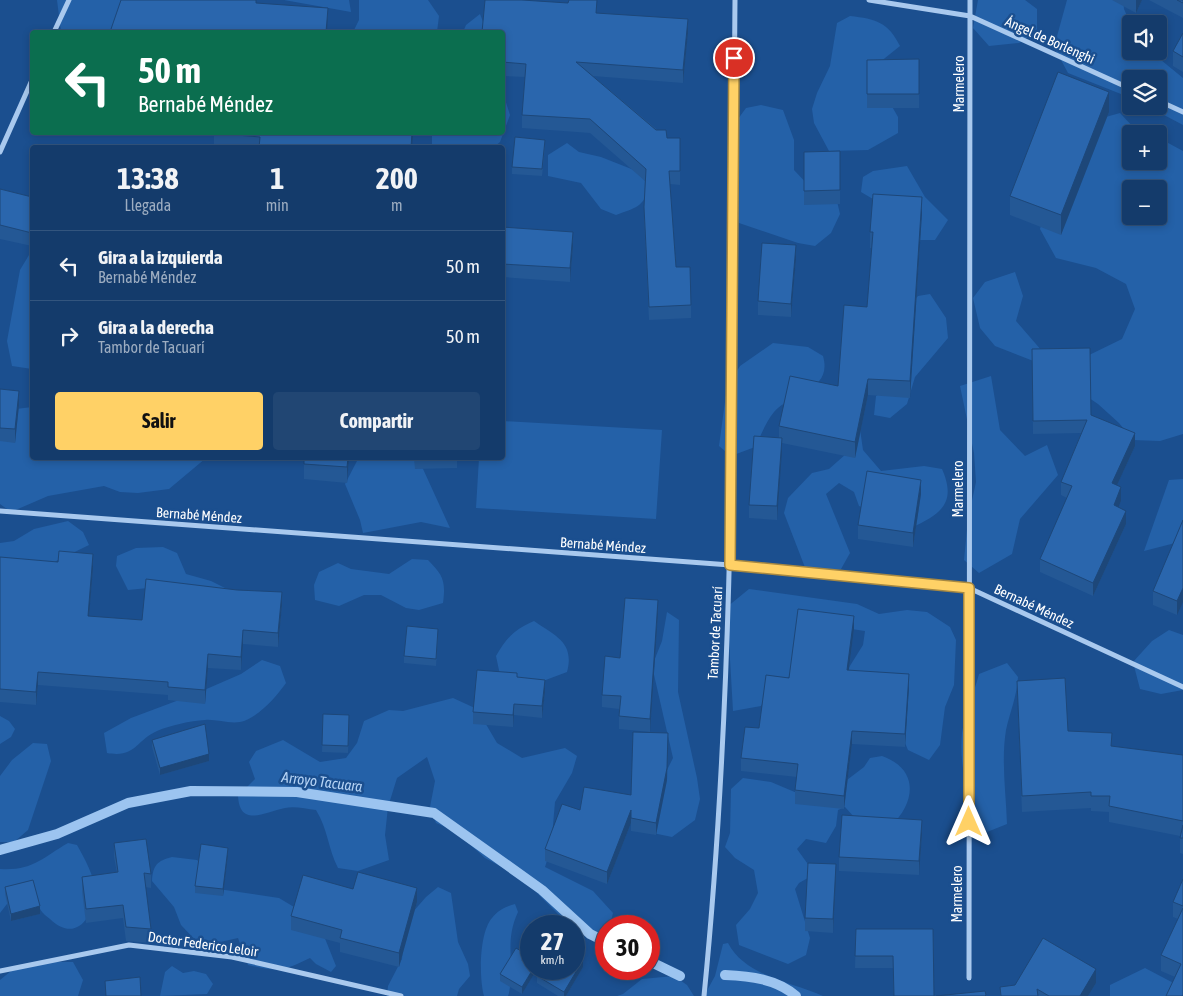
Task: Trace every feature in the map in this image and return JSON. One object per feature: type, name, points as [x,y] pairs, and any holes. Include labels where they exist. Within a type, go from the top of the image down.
[{"type":"street","points":[[55,30],[69,0]]},
{"type":"street","name":"Tambor de Tacuarí","points":[[704,996],[713,905],[730,565],[735,0]]},
{"type":"street","name":"Ángel de Borlenghi","points":[[869,0],[970,16],[1122,85]]},
{"type":"street","name":"Marmelero","points":[[969,978],[970,0]]},
{"type":"street","points":[[0,152],[30,84]]},
{"type":"street","points":[[1167,105],[1183,112]]},
{"type":"street","name":"Bernabé Méndez","points":[[0,511],[730,565],[969,588],[1183,687]]},
{"type":"street","name":"Doctor Federico Leloir","points":[[0,971],[129,945],[232,957],[401,996]]},
{"type":"shaded area","points":[[57,0],[146,0],[124,9],[111,30],[61,30]]},
{"type":"shaded area","points":[[284,0],[349,0],[351,12]]},
{"type":"shaded area","points":[[359,0],[428,0],[439,16],[437,30],[354,30],[359,20]]},
{"type":"shaded area","points":[[978,0],[1025,0],[1037,9],[1037,31],[1019,43],[989,46],[973,28]]},
{"type":"shaded area","points":[[1067,0],[1123,0],[1127,15],[1122,15],[1122,60],[1161,60],[1183,78],[1183,125],[1164,115],[1167,115],[1167,70],[1122,70],[1122,94],[1068,73],[1054,47]]},
{"type":"shaded area","points":[[480,14],[486,30],[464,30],[466,25]]},
{"type":"shaded area","points":[[850,16],[874,20],[880,23],[891,32],[900,46],[875,66],[882,89],[898,117],[898,133],[868,150],[829,151],[814,123],[812,109],[817,93],[830,66],[837,23]]},
{"type":"shaded area","points":[[505,99],[510,115],[505,128]]},
{"type":"shaded area","points":[[761,105],[783,110],[794,140],[794,170],[810,187],[836,197],[840,214],[831,233],[815,246],[798,243],[739,223],[735,206],[734,162],[738,119],[746,108]]},
{"type":"shaded area","points":[[1120,113],[1131,125],[1122,125],[1122,170],[1167,170],[1167,142],[1183,151],[1183,434],[1160,441],[1133,440],[1119,423],[1098,404],[1036,362],[995,346],[980,328],[973,298],[985,282],[1015,272],[1023,296],[1016,321],[1042,351],[1083,358],[1122,339],[1135,309],[1126,284],[1096,268],[1056,258],[1040,229],[1047,204],[1095,120]]},
{"type":"shaded area","points":[[432,135],[503,135],[496,145],[432,145]]},
{"type":"shaded area","points":[[567,143],[579,152],[601,157],[639,172],[649,187],[641,203],[616,215],[601,209],[581,183],[548,176],[548,155]]},
{"type":"shaded area","points":[[907,166],[925,197],[948,220],[935,240],[908,240],[878,202],[861,192],[863,177],[873,171]]},
{"type":"shaded area","points":[[30,253],[30,369],[12,366],[7,341],[20,270]]},
{"type":"shaded area","points":[[930,294],[946,318],[948,338],[915,377],[907,404],[890,418],[874,415],[876,396],[892,383],[908,308],[918,296]]},
{"type":"shaded area","points":[[773,343],[808,347],[823,356],[825,368],[822,377],[809,390],[782,405],[774,412],[755,447],[731,456],[719,446],[727,387],[740,366]]},
{"type":"shaded area","points":[[991,376],[1000,430],[1025,456],[1047,445],[1058,475],[1020,519],[1012,554],[979,573],[964,560],[968,519],[976,482],[974,453],[960,386]]},
{"type":"shaded area","points":[[30,407],[30,460],[204,460],[169,489],[138,493],[120,492],[104,486],[48,496],[11,512],[0,504],[0,411]]},
{"type":"shaded area","points":[[857,408],[863,450],[881,471],[924,466],[942,469],[948,491],[947,499],[931,518],[911,528],[859,506],[854,492],[839,483],[826,494],[850,553],[841,569],[806,570],[784,513],[788,498],[812,473],[829,469],[846,454]]},
{"type":"shaded area","points":[[505,421],[662,430],[656,519],[476,508],[479,460],[505,460]]},
{"type":"shaded area","points":[[419,460],[450,528],[421,522],[363,533],[360,520],[345,484],[357,461]]},
{"type":"shaded area","points":[[1183,479],[1183,541],[1144,551],[1169,480]]},
{"type":"shaded area","points":[[68,521],[83,532],[89,545],[48,565],[0,577],[0,543],[14,541],[34,529]]},
{"type":"shaded area","points":[[163,547],[177,553],[186,574],[211,581],[229,590],[148,588],[128,590],[116,566],[117,556],[136,548]]},
{"type":"shaded area","points":[[412,559],[428,560],[440,574],[444,584],[443,603],[419,610],[406,608],[381,595],[364,595],[339,606],[315,600],[314,585],[319,572],[338,563],[351,569],[389,574]]},
{"type":"shaded area","points":[[749,589],[857,604],[879,614],[907,610],[927,612],[950,627],[956,640],[954,685],[945,707],[940,745],[929,760],[908,750],[889,718],[863,690],[848,669],[863,645],[865,631],[838,627],[795,673],[772,687],[761,706],[733,711],[727,607]]},
{"type":"shaded area","points":[[667,612],[679,620],[678,692],[700,799],[695,820],[672,837],[648,832],[663,778],[673,758],[652,666],[662,641]]},
{"type":"shaded area","points":[[534,621],[556,636],[566,647],[569,662],[567,672],[535,684],[500,675],[496,656],[500,649],[516,631]]},
{"type":"shaded area","points":[[1169,630],[1183,635],[1183,690],[1161,694],[1140,689],[1133,662],[1152,641]]},
{"type":"shaded area","points":[[262,660],[280,666],[286,683],[260,712],[247,720],[231,722],[205,720],[174,725],[150,735],[130,751],[117,754],[107,753],[104,733],[131,718],[241,674]]},
{"type":"shaded area","points":[[1007,663],[1018,677],[1005,742],[1004,765],[1007,824],[982,834],[969,798],[963,772],[962,733],[979,674]]},
{"type":"shaded area","points":[[453,698],[477,709],[497,743],[522,758],[565,748],[577,756],[572,773],[555,802],[551,848],[545,867],[593,891],[613,913],[613,915],[595,915],[595,938],[585,934],[585,915],[559,915],[534,890],[511,872],[485,858],[455,831],[436,823],[430,807],[435,781],[427,757],[397,778],[388,807],[385,835],[389,860],[358,871],[338,868],[323,824],[316,810],[289,807],[254,816],[243,812],[238,796],[255,779],[249,762],[256,751],[283,740],[320,762],[346,758],[357,743],[364,721],[389,710],[403,711]]},
{"type":"shaded area","points":[[0,716],[9,721],[15,729],[11,737],[0,744]]},
{"type":"shaded area","points":[[33,743],[47,744],[51,761],[28,830],[14,842],[0,842],[0,776],[12,760]]},
{"type":"shaded area","points":[[882,756],[903,769],[910,787],[905,807],[891,826],[855,818],[845,807],[838,810],[836,826],[826,843],[806,839],[797,849],[815,874],[799,883],[795,889],[810,938],[806,955],[788,964],[739,945],[736,925],[750,909],[758,893],[754,870],[735,858],[725,847],[730,833],[731,789],[743,778],[771,782],[797,793],[843,783],[864,767],[870,758]]},
{"type":"shaded area","points":[[68,843],[77,845],[89,867],[95,886],[94,902],[91,911],[81,925],[67,929],[59,926],[47,917],[39,907],[34,885],[17,891],[0,913],[0,869],[29,866]]},
{"type":"shaded area","points":[[172,857],[197,860],[208,869],[218,889],[279,898],[294,907],[298,921],[324,936],[336,966],[331,972],[316,964],[310,958],[286,968],[267,969],[248,965],[238,938],[216,943],[199,944],[181,925],[174,907],[152,881],[153,871],[157,864]]},
{"type":"shaded area","points":[[438,887],[451,893],[458,942],[468,964],[470,976],[459,989],[457,996],[387,996],[388,986],[402,959],[405,921],[426,897]]},
{"type":"shaded area","points":[[515,904],[518,912],[512,933],[511,982],[508,996],[484,996],[481,978],[481,956],[488,925],[494,915]]},
{"type":"shaded area","points":[[728,943],[736,954],[757,971],[823,996],[704,996],[715,976],[723,944]]},
{"type":"shaded area","points":[[37,962],[73,962],[83,980],[78,996],[0,996],[0,980],[11,971]]},
{"type":"shaded area","points":[[172,966],[183,973],[194,971],[206,974],[213,984],[207,994],[160,996],[165,972]]},
{"type":"shaded area","points":[[1145,968],[1183,988],[1183,996],[1110,996],[1110,985]]},
{"type":"shaded area","points":[[674,976],[687,985],[694,996],[617,996],[623,994],[641,980],[660,980],[660,977]]},
{"type":"building","points":[[121,0],[256,0],[256,3],[328,8],[326,30],[111,30]]},
{"type":"building","points":[[485,0],[568,3],[569,0],[597,0],[596,13],[688,19],[683,70],[576,62],[656,130],[666,130],[667,138],[680,138],[680,171],[669,171],[676,267],[690,267],[691,305],[649,307],[644,207],[646,169],[590,119],[522,115],[526,64],[505,62],[505,30],[482,30]]},
{"type":"building","points":[[1183,33],[1183,57],[1173,51]]},
{"type":"building","points":[[919,59],[919,94],[867,94],[867,60]]},
{"type":"building","points":[[1058,72],[1109,92],[1061,215],[1010,196]]},
{"type":"building","points":[[237,135],[412,135],[411,145],[259,145],[260,137]]},
{"type":"building","points":[[515,137],[545,140],[542,169],[512,167]]},
{"type":"building","points":[[840,151],[840,190],[804,191],[804,152]]},
{"type":"building","points":[[0,189],[30,196],[30,232],[0,225]]},
{"type":"building","points":[[873,194],[922,197],[910,381],[868,379],[855,442],[779,426],[790,376],[838,386],[844,305],[867,307],[873,232],[870,232]]},
{"type":"building","points":[[505,227],[573,232],[570,268],[505,264]]},
{"type":"building","points":[[762,243],[796,245],[791,304],[758,301]]},
{"type":"building","points":[[1090,348],[1091,415],[1135,433],[1112,483],[1121,487],[1114,505],[1126,511],[1093,583],[1040,559],[1072,486],[1061,482],[1087,420],[1033,421],[1032,349]]},
{"type":"building","points":[[0,389],[19,391],[15,429],[0,428]]},
{"type":"building","points":[[754,436],[782,438],[777,506],[749,505]]},
{"type":"building","points":[[304,460],[348,460],[347,467],[304,464]]},
{"type":"building","points":[[867,471],[921,480],[913,533],[858,525]]},
{"type":"building","points":[[1183,520],[1183,588],[1177,601],[1153,591]]},
{"type":"building","points":[[59,551],[93,554],[88,616],[142,620],[146,579],[237,590],[282,592],[278,633],[243,630],[241,657],[208,654],[205,690],[168,687],[168,682],[38,672],[36,692],[0,689],[0,557],[58,562]]},
{"type":"building","points":[[625,598],[658,600],[650,719],[619,716],[621,696],[602,695],[605,656],[620,658]]},
{"type":"building","points":[[798,609],[854,616],[847,670],[909,674],[905,734],[852,731],[844,796],[795,790],[798,764],[741,758],[745,727],[759,728],[766,675],[789,678]]},
{"type":"building","points":[[407,626],[438,629],[436,659],[404,656]]},
{"type":"building","points":[[477,670],[517,673],[517,677],[545,680],[542,706],[514,704],[513,715],[473,712]]},
{"type":"building","points":[[1065,678],[1068,731],[1112,733],[1111,746],[1183,755],[1183,821],[1109,806],[1110,796],[1091,796],[1091,792],[1022,796],[1017,681]]},
{"type":"building","points":[[323,714],[349,715],[348,746],[322,745]]},
{"type":"building","points":[[205,724],[209,754],[160,768],[152,740]]},
{"type":"building","points":[[633,732],[668,733],[667,768],[656,823],[631,818],[631,810],[607,872],[545,849],[562,804],[580,810],[584,787],[631,795]]},
{"type":"building","points":[[842,815],[922,820],[919,861],[839,857]]},
{"type":"building","points":[[1183,825],[1183,838],[1180,838]]},
{"type":"building","points":[[146,839],[151,874],[144,873],[151,929],[126,927],[123,905],[86,909],[82,877],[118,872],[114,843]]},
{"type":"building","points":[[201,844],[228,848],[223,889],[195,886]]},
{"type":"building","points":[[808,863],[836,864],[833,919],[805,918]]},
{"type":"building","points":[[358,872],[417,888],[399,953],[340,938],[342,930],[291,916],[303,875],[353,889]]},
{"type":"building","points":[[1183,879],[1183,906],[1173,902]]},
{"type":"building","points":[[33,880],[40,906],[11,914],[5,887]]},
{"type":"building","points":[[1183,908],[1183,996],[1166,996],[1181,964],[1161,955]]},
{"type":"building","points":[[856,929],[933,929],[934,996],[894,996],[893,956],[855,956]]},
{"type":"building","points":[[1043,938],[1096,969],[1080,996],[1049,996],[1037,989],[1038,996],[1001,996],[1000,987],[1015,985]]},
{"type":"building","points":[[516,948],[520,950],[520,980],[526,980],[522,987],[500,974]]},
{"type":"building","points":[[140,977],[141,996],[106,996],[105,981]]},
{"type":"building","points":[[544,980],[571,980],[564,992]]},
{"type":"building","points":[[985,991],[985,996],[936,996]]},
{"type":"waterway","name":"Arroyo Tacuara","points":[[0,850],[57,834],[128,803],[191,791],[297,792],[434,813],[542,890],[595,936]]},
{"type":"waterway","name":"Arroyo Tacuara","points":[[660,966],[680,976]]},
{"type":"waterway","name":"Arroyo Tacuara","points":[[725,975],[744,976],[772,982],[789,990],[796,996]]},
{"type":"route","points":[[734,58],[730,565],[969,588],[969,822]]}]
